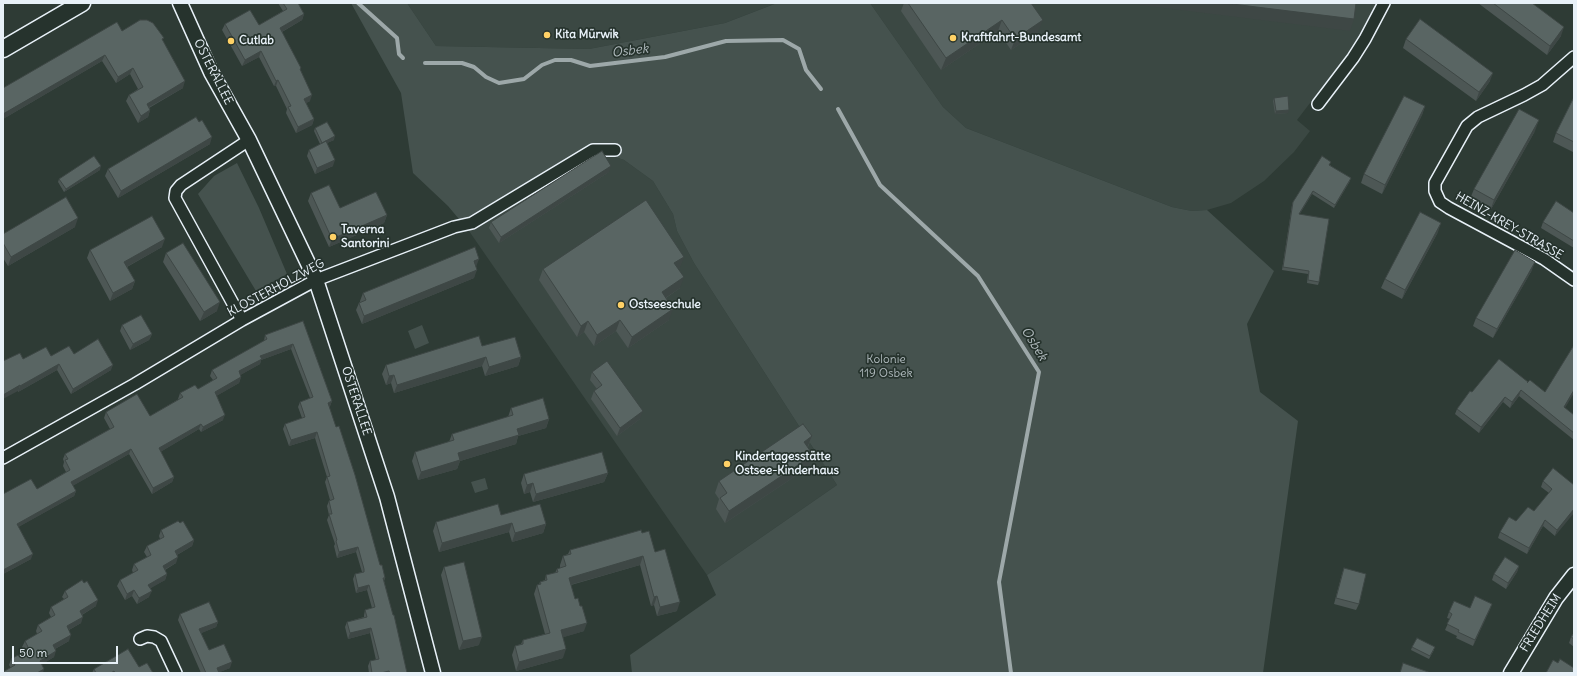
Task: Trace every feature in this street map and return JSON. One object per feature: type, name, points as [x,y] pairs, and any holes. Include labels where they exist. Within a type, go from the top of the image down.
[{"type":"main road","points":[[3,49],[82,3]]},
{"type":"street","name":"OSTERALLEE","points":[[180,3],[211,72],[249,140],[316,280],[387,497],[433,673]]},
{"type":"street","points":[[1318,104],[1353,58],[1384,3]]},
{"type":"street","name":"HEINZ-KREY-STRASSE","points":[[1574,57],[1542,84],[1524,95],[1478,117],[1466,126],[1435,182],[1435,191],[1440,202],[1544,259],[1574,280]]},
{"type":"street","points":[[242,320],[175,198],[176,191],[181,185],[249,140]]},
{"type":"street","name":"KLOSTERHOLZWEG","points":[[3,458],[242,320],[316,280],[454,227],[472,223],[593,150],[615,150]]},
{"type":"street","name":"FRIEDHEIM","points":[[1511,673],[1556,598],[1574,575]]},
{"type":"street","points":[[140,639],[147,636],[154,637],[161,641],[176,673]]},
{"type":"shaded area","name":"Kita Mürwik","points":[[407,3],[777,3],[725,23],[589,49],[436,46]]},
{"type":"shaded area","points":[[870,3],[1376,3],[1356,43],[1297,120],[1310,131],[1294,152],[1264,181],[1231,203],[1207,210],[1192,211],[1172,207],[966,128],[943,107]]},
{"type":"shaded area","name":"Ostseeschule","points":[[601,152],[624,160],[653,181],[673,214],[677,231],[694,263],[837,485],[707,575],[469,231]]},
{"type":"green space","name":"Kolonie 119 Osbek","points":[[351,3],[407,3],[436,46],[589,49],[725,23],[777,3],[870,3],[943,107],[966,128],[1172,207],[1192,211],[1207,210],[1274,271],[1247,324],[1260,392],[1298,421],[1263,673],[632,673],[630,655],[716,595],[707,575],[837,485],[694,263],[677,231],[673,214],[653,181],[624,160],[601,152],[469,231],[448,206],[413,173],[401,93]]},
{"type":"green space","points":[[237,163],[259,208],[287,274],[256,291],[198,194],[214,176]]},
{"type":"green space","points":[[422,325],[429,343],[415,349],[408,331]]},
{"type":"green space","points":[[485,478],[488,489],[475,493],[471,482]]},
{"type":"building","points":[[283,3],[298,3],[304,14],[280,28],[301,68],[300,69],[312,95],[304,99],[314,119],[298,127],[288,107],[291,106],[261,51],[245,60],[225,24],[250,10],[259,25],[287,9]]},
{"type":"building","name":"Kraftfahrt-Bundesamt","points":[[908,3],[1031,3],[1043,20],[1015,39],[1002,20],[946,58]]},
{"type":"building","points":[[1224,3],[1356,3],[1354,19]]},
{"type":"building","points":[[1493,3],[1532,3],[1564,27],[1550,46]]},
{"type":"building","points":[[1420,19],[1493,73],[1479,92],[1406,39]]},
{"type":"building","points":[[140,20],[147,20],[153,23],[164,38],[162,39],[185,81],[147,104],[150,110],[141,116],[129,95],[143,87],[133,68],[118,77],[105,55],[3,114],[3,88],[117,22],[122,31]]},
{"type":"building","points":[[1288,96],[1289,110],[1276,111],[1274,98]]},
{"type":"building","points":[[1404,96],[1425,106],[1385,185],[1364,174]]},
{"type":"building","points":[[1574,97],[1574,142],[1556,133]]},
{"type":"building","points":[[1519,109],[1539,120],[1494,200],[1474,189]]},
{"type":"building","points":[[196,117],[199,122],[202,120],[212,137],[121,191],[108,169]]},
{"type":"building","points":[[327,122],[335,136],[322,143],[315,128]]},
{"type":"building","points":[[326,141],[335,160],[317,168],[309,150]]},
{"type":"building","points":[[602,151],[611,166],[501,237],[491,222]]},
{"type":"building","points":[[94,156],[101,166],[66,189],[59,179]]},
{"type":"building","points":[[1322,156],[1331,162],[1329,165],[1351,178],[1335,205],[1313,191],[1299,214],[1329,219],[1319,282],[1308,280],[1309,271],[1283,267],[1293,202]]},
{"type":"building","points":[[329,185],[340,208],[376,192],[387,215],[332,239],[311,193]]},
{"type":"building","points":[[66,197],[78,218],[11,257],[3,243],[3,234]]},
{"type":"building","points":[[646,200],[684,257],[674,263],[684,277],[662,292],[673,309],[632,337],[620,320],[597,335],[588,321],[581,326],[543,269]]},
{"type":"building","points":[[1556,201],[1574,213],[1574,241],[1543,222]]},
{"type":"building","points":[[1420,212],[1441,223],[1405,290],[1385,279]]},
{"type":"building","points":[[152,216],[165,239],[124,262],[135,281],[113,293],[90,250]]},
{"type":"building","points":[[183,243],[220,302],[204,312],[166,253]]},
{"type":"building","points":[[475,247],[479,259],[474,261],[477,270],[364,316],[359,303],[366,300],[363,293]]},
{"type":"building","points":[[1515,250],[1535,262],[1497,329],[1476,318]]},
{"type":"building","points":[[141,315],[152,334],[133,344],[122,325]]},
{"type":"building","points":[[303,321],[332,401],[328,403],[336,427],[339,426],[355,475],[380,565],[382,565],[385,578],[383,578],[394,615],[407,673],[390,673],[389,671],[372,673],[370,661],[379,659],[371,628],[350,633],[347,622],[367,617],[365,610],[375,607],[369,585],[358,588],[355,574],[364,572],[364,569],[358,547],[339,552],[329,514],[332,514],[329,501],[334,499],[327,477],[330,476],[317,432],[291,440],[285,424],[305,417],[300,402],[313,397],[293,344],[260,356],[262,359],[239,371],[241,377],[215,392],[225,415],[203,427],[201,424],[159,448],[174,477],[153,488],[131,449],[71,482],[76,491],[17,524],[33,554],[3,570],[3,494],[31,479],[37,489],[70,470],[65,460],[68,459],[65,454],[114,427],[106,412],[137,394],[150,416],[183,397],[180,393],[195,385],[198,389],[217,378],[212,370],[267,339],[265,335]]},
{"type":"building","points":[[479,336],[482,346],[515,337],[521,357],[489,367],[486,357],[397,385],[394,375],[389,376],[386,365]]},
{"type":"building","points":[[98,339],[113,365],[73,389],[59,364],[3,395],[3,361],[20,353],[23,359],[46,347],[51,356],[69,346],[74,354]]},
{"type":"building","points":[[1574,345],[1574,390],[1564,407],[1574,415],[1574,433],[1521,390],[1512,402],[1505,397],[1481,427],[1457,409],[1470,391],[1472,392],[1499,359],[1528,382],[1530,380],[1545,392]]},
{"type":"building","points":[[607,361],[643,411],[620,428],[594,391],[602,385],[592,372]]},
{"type":"building","points":[[543,398],[549,419],[517,429],[519,435],[458,453],[460,460],[421,472],[415,452],[454,440],[452,434],[513,415],[511,408]]},
{"type":"building","points":[[803,424],[812,436],[804,442],[813,455],[729,511],[720,498],[727,493],[719,481]]},
{"type":"building","points":[[602,452],[608,473],[536,494],[533,483],[527,485],[524,474]]},
{"type":"building","points":[[1553,468],[1574,485],[1574,509],[1557,530],[1545,520],[1529,548],[1500,532],[1509,517],[1516,521],[1528,507],[1534,511],[1552,489],[1543,481]]},
{"type":"building","points":[[498,504],[501,515],[540,504],[546,524],[515,533],[512,523],[442,543],[436,522]]},
{"type":"building","points":[[178,521],[180,523],[183,521],[194,540],[175,551],[178,557],[163,566],[167,574],[148,585],[152,591],[139,598],[134,590],[127,594],[120,580],[138,570],[134,564],[151,555],[147,546],[164,537],[161,530]]},
{"type":"building","points":[[641,530],[642,533],[649,531],[655,552],[665,549],[680,602],[660,607],[657,596],[654,597],[643,556],[569,578],[575,599],[578,598],[580,606],[582,606],[587,623],[561,630],[566,649],[519,662],[515,646],[523,644],[523,640],[550,633],[537,585],[541,584],[540,582],[547,580],[546,575],[558,572],[557,569],[566,566],[563,556],[571,554],[570,550]]},
{"type":"building","points":[[1505,557],[1519,566],[1508,583],[1494,574]]},
{"type":"building","points":[[464,562],[482,637],[463,641],[444,567]]},
{"type":"building","points":[[1344,568],[1366,574],[1359,604],[1336,598]]},
{"type":"building","points":[[82,580],[84,583],[87,581],[98,600],[80,611],[83,617],[67,626],[71,635],[53,645],[56,651],[40,661],[44,669],[37,673],[3,673],[15,665],[11,659],[29,649],[25,641],[42,631],[38,625],[55,615],[51,607],[68,597],[65,591]]},
{"type":"building","points":[[1475,596],[1492,604],[1475,640],[1458,632],[1459,630],[1447,624],[1452,614],[1449,612],[1454,601],[1470,608]]},
{"type":"building","points":[[209,602],[218,622],[199,629],[209,650],[224,644],[232,662],[217,668],[219,673],[206,673],[180,614]]},
{"type":"building","points":[[1417,638],[1435,647],[1430,656],[1412,647]]},
{"type":"building","points":[[128,649],[139,667],[147,663],[153,673],[115,673],[114,671],[111,673],[96,673],[94,669]]},
{"type":"building","points":[[1560,659],[1574,668],[1574,673],[1546,673],[1553,660],[1558,663]]},
{"type":"building","points":[[1403,663],[1431,673],[1400,673]]},
{"type":"waterway","name":"Osbek","points":[[358,3],[397,38],[399,54],[403,58]]},
{"type":"waterway","name":"Osbek","points":[[425,63],[462,63],[474,67],[486,77],[499,83],[524,79],[542,65],[555,60],[571,60],[590,66],[665,57],[726,41],[783,40],[799,49],[806,70],[821,89]]},
{"type":"waterway","name":"Osbek","points":[[838,109],[880,185],[978,276],[1039,372],[999,582],[1011,673]]},
{"type":"place","name":"Kita Mürwik","points":[[547,35]]},
{"type":"place","name":"Kraftfahrt-Bundesamt","points":[[953,38]]},
{"type":"place","name":"Cutlab","points":[[231,41]]},
{"type":"place","name":"Taverna Santorini","points":[[333,237]]},
{"type":"place","name":"Ostseeschule","points":[[621,305]]},
{"type":"place","name":"Kindertagesstätte Ostsee-Kinderhaus","points":[[727,464]]}]
